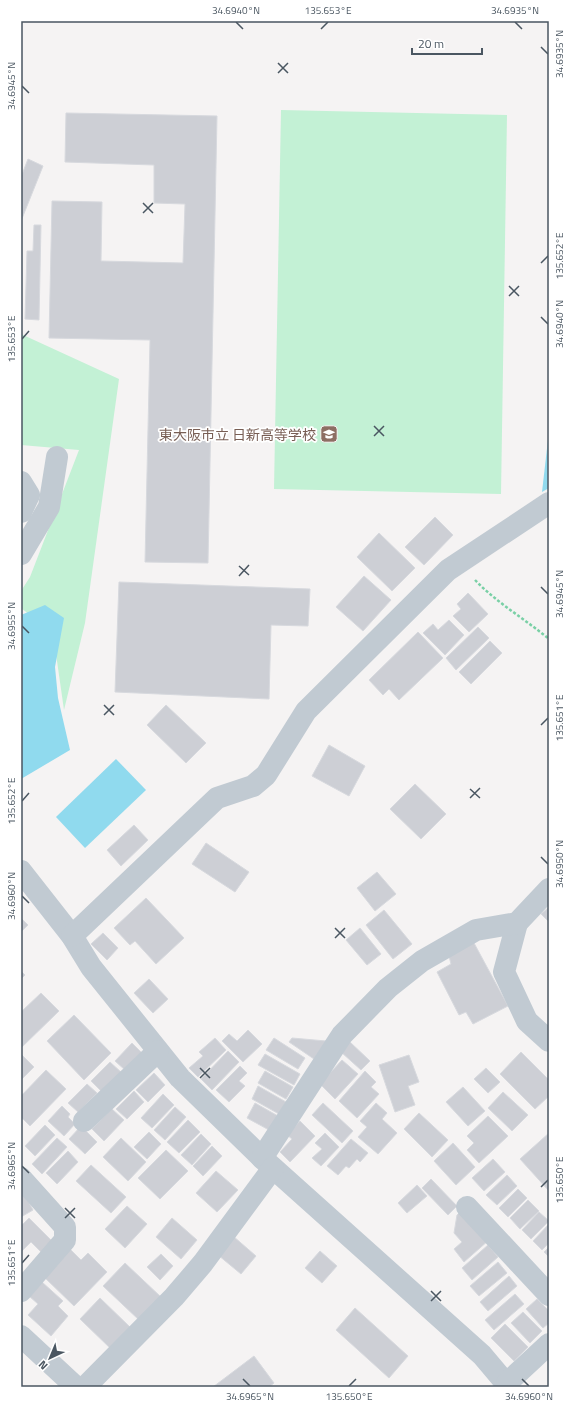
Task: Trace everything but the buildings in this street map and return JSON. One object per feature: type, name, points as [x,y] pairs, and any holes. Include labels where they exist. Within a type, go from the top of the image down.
[{"type":"street","points":[[21,554],[49,507],[57,457]]},
{"type":"street","points":[[21,482],[29,495],[21,512]]},
{"type":"street","points":[[72,936],[217,798],[252,786],[266,775],[306,711],[448,570],[463,558],[549,503]]},
{"type":"street","points":[[21,871],[72,936],[91,967],[180,1078],[267,1163],[482,1355],[508,1385],[549,1344]]},
{"type":"street","points":[[549,890],[517,923],[504,972],[527,1021],[549,1041]]},
{"type":"street","points":[[85,1387],[174,1297],[203,1263],[267,1163],[342,1035],[388,988],[422,961],[476,930],[517,923]]},
{"type":"street","points":[[84,1121],[158,1051]]},
{"type":"street","points":[[21,1178],[65,1227],[65,1240],[21,1291]]},
{"type":"street","points":[[467,1207],[549,1295]]},
{"type":"street","points":[[21,1336],[76,1387]]},
{"type":"path","points":[[463,558],[475,580],[491,595],[525,619],[549,639]]},
{"type":"green space","points":[[281,110],[507,115],[501,494],[274,489]]},
{"type":"green space","points":[[21,334],[119,379],[85,623],[64,710],[53,633],[21,608],[21,591],[30,577],[79,450],[21,445]]},
{"type":"water","points":[[549,431],[549,488],[542,492]]},
{"type":"water","points":[[45,605],[64,618],[55,667],[58,698],[70,750],[21,779],[21,615]]},
{"type":"water","points":[[116,759],[146,790],[85,848],[56,817]]},
{"type":"place","name":"東大阪市立 日新高等学校","points":[[329,434]]}]
